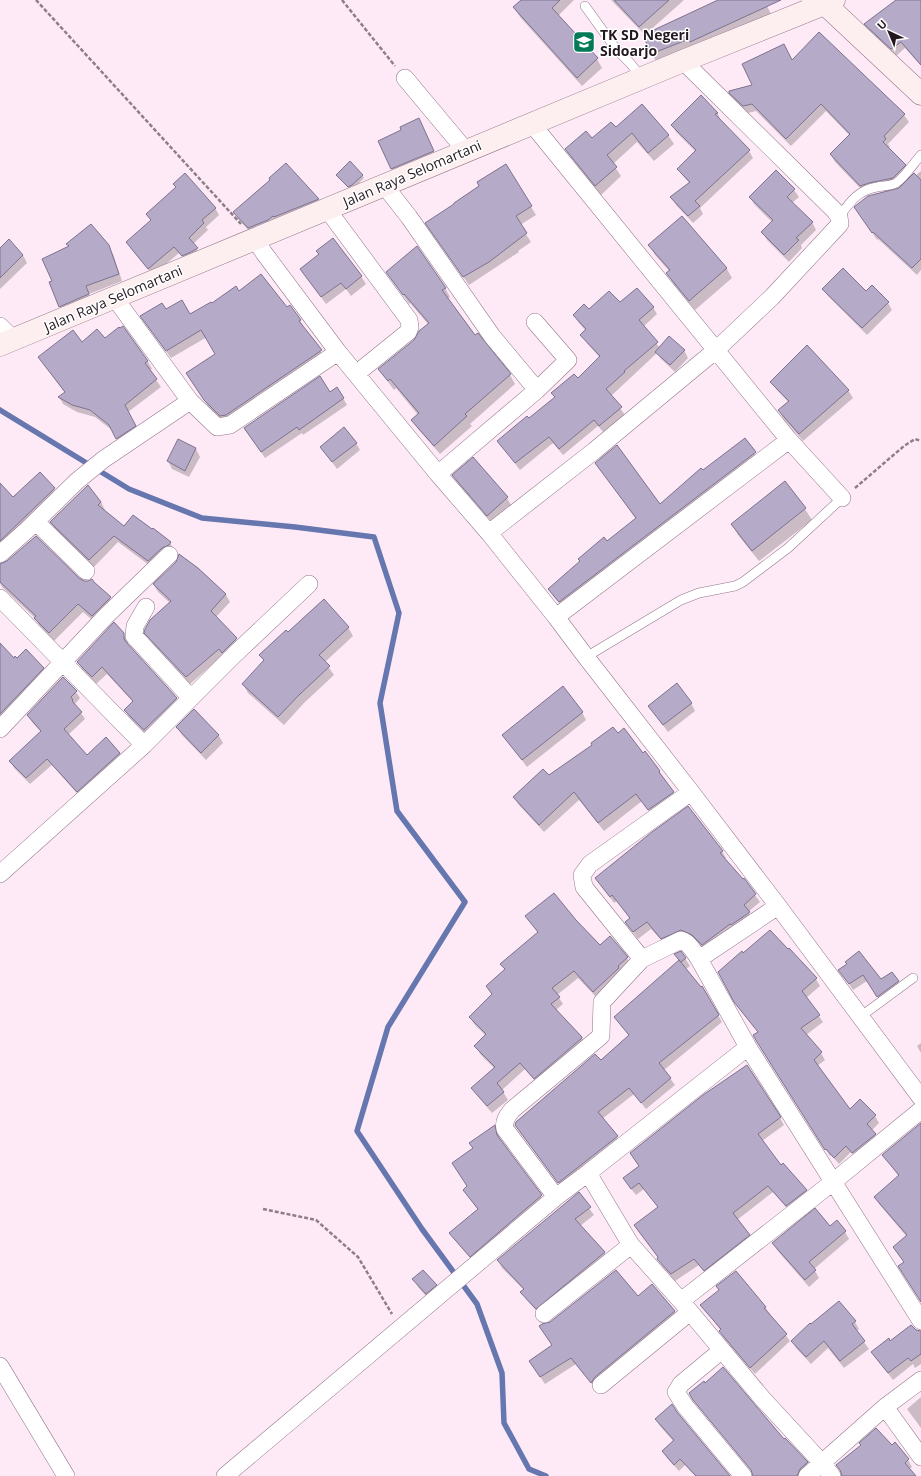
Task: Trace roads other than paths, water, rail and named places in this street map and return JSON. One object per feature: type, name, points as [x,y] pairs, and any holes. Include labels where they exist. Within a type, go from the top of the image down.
[{"type":"main road","name":"Jalan Raya Selomartani","points":[[4,337],[114,297],[824,1]]},
{"type":"main road","points":[[824,1],[921,94]]},
{"type":"street","points":[[489,532],[594,451],[716,350],[772,297],[840,224],[839,217],[829,205],[683,61]]},
{"type":"street","points":[[405,78],[466,151]]},
{"type":"street","points":[[532,124],[789,440],[842,498]]},
{"type":"street","points":[[384,185],[409,217],[492,336],[537,390]]},
{"type":"street","points":[[327,209],[409,320],[410,327],[408,332],[356,374]]},
{"type":"street","points":[[255,239],[338,352],[438,474],[489,532],[556,616],[778,906],[921,1098]]},
{"type":"street","points":[[114,297],[190,401],[217,427],[230,425],[338,352]]},
{"type":"street","points":[[438,474],[537,390],[568,360],[535,322]]},
{"type":"street","points":[[0,554],[36,522],[77,481],[104,459],[190,401]]},
{"type":"street","points":[[556,616],[789,440]]},
{"type":"street","points":[[36,522],[86,571]]},
{"type":"street","points":[[0,729],[106,616],[169,554]]},
{"type":"street","points":[[0,874],[144,745],[309,584]]},
{"type":"street","points":[[0,598],[144,745]]},
{"type":"street","points":[[146,607],[135,626],[134,636],[191,698]]},
{"type":"street","points":[[642,959],[589,895],[584,887],[582,875],[590,864],[691,792]]},
{"type":"street","points":[[698,959],[778,906]]},
{"type":"street","points":[[556,1197],[504,1129],[503,1124],[512,1110],[601,1036],[602,1002],[642,959],[681,940],[684,941],[698,959],[748,1047],[921,1321]]},
{"type":"street","points":[[225,1476],[556,1197],[588,1174],[748,1047]]},
{"type":"street","points":[[601,1385],[685,1306],[921,1110]]},
{"type":"street","points":[[588,1174],[631,1245],[685,1306],[762,1398],[827,1470]]},
{"type":"street","points":[[544,1314],[631,1245]]},
{"type":"street","points":[[722,1350],[681,1384],[676,1392],[684,1406],[743,1476]]},
{"type":"street","points":[[0,1366],[66,1476]]},
{"type":"street","points":[[807,1476],[827,1470],[885,1406],[921,1380]]},
{"type":"street","points":[[885,1406],[921,1457]]},
{"type":"lane","points":[[585,6],[616,49],[642,78]]},
{"type":"lane","points":[[839,217],[857,195],[867,189],[891,185],[898,182],[921,155]]},
{"type":"lane","points":[[586,657],[681,600],[699,593],[735,586],[743,582],[788,548],[842,498]]},
{"type":"lane","points":[[860,1017],[913,978]]},
{"type":"waterway","points":[[0,410],[129,489],[202,518],[295,527],[374,537],[399,613],[380,703],[397,811],[465,902],[388,1027],[357,1131],[422,1229],[477,1304],[502,1373],[504,1423],[529,1469],[546,1476]]},
{"type":"place","name":"TK SD Negeri Sidoarjo","points":[[584,42]]}]
